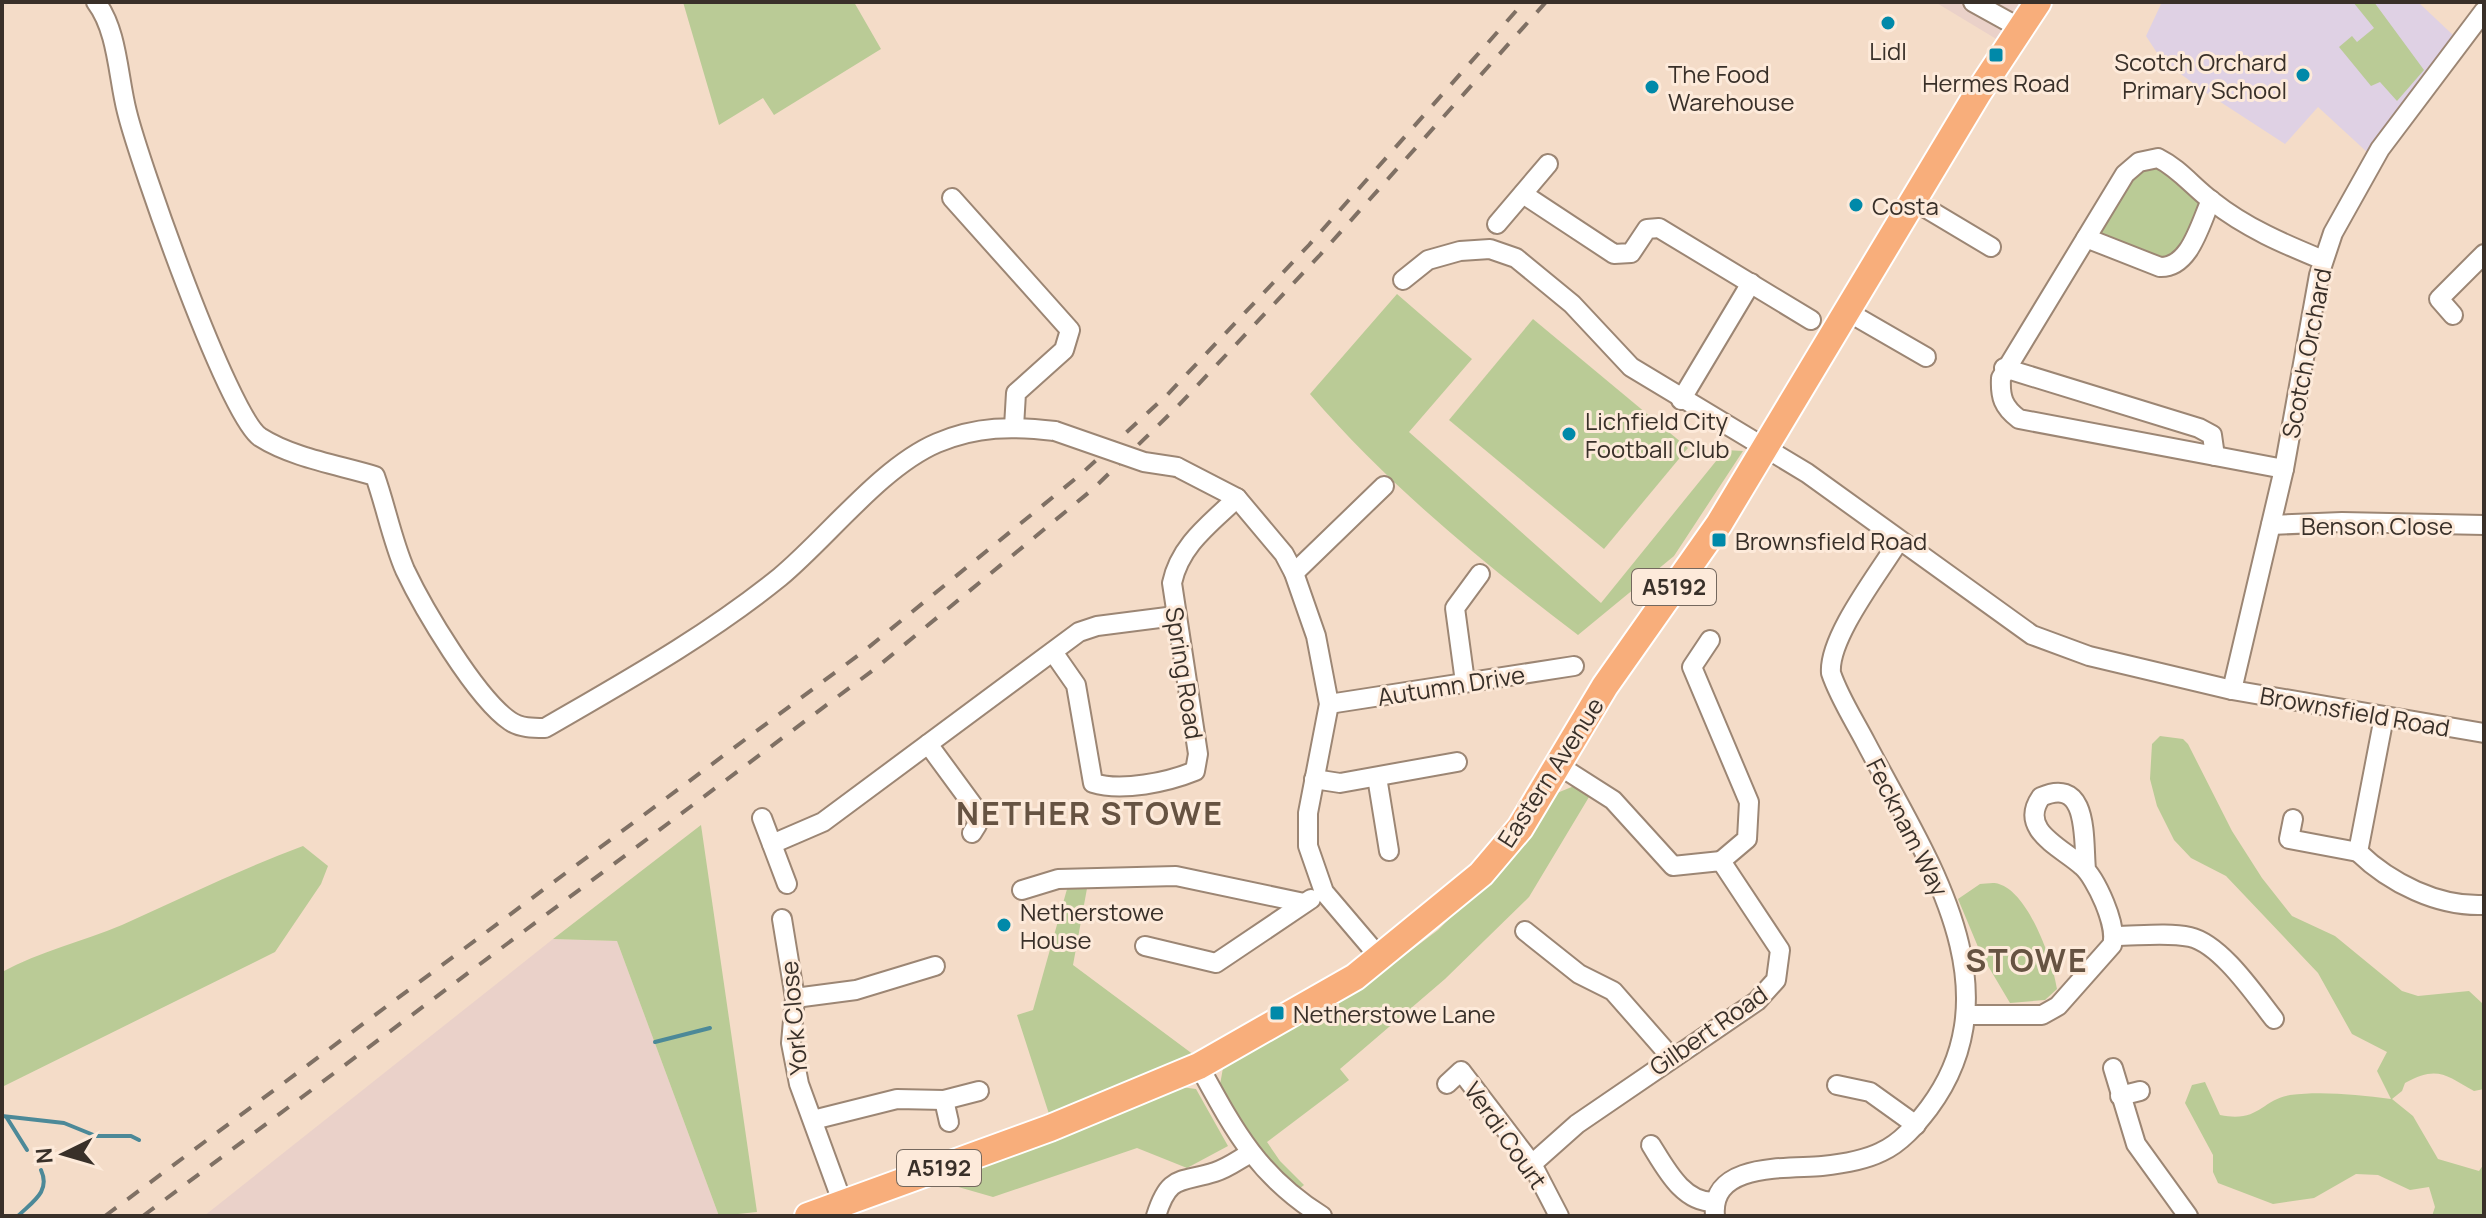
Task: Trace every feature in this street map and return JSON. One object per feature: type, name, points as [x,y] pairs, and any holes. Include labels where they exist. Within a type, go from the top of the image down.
[{"type":"highway","name":"Eastern Avenue","points":[[808,1216],[1050,1128],[1199,1066],[1316,1002],[1381,959],[1481,874],[1520,828],[1605,686],[1719,524],[2038,2]]},
{"type":"street","points":[[96,2],[109,30],[127,113],[167,239],[241,409],[258,436],[375,476],[405,568],[428,611],[475,683],[510,721],[528,728],[545,728],[688,645],[779,577],[897,467],[934,444],[980,428],[1055,431],[1144,462],[1177,467],[1237,498],[1284,554],[1294,573],[1316,636],[1329,704],[1308,813],[1308,846],[1324,892],[1381,959]]},
{"type":"street","points":[[1973,2],[2020,28]]},
{"type":"street","name":"Scotch Orchard","points":[[2232,690],[2284,469],[2323,260],[2333,233],[2380,149],[2484,11]]},
{"type":"street","points":[[2284,469],[2019,419],[2006,410],[2001,395],[2004,368],[2125,174],[2139,162],[2158,158],[2166,162],[2246,225],[2323,260]]},
{"type":"street","points":[[1497,224],[1548,164]]},
{"type":"street","points":[[1523,194],[1614,254],[1631,253],[1647,229],[1659,228],[1811,320]]},
{"type":"street","points":[[952,198],[1070,330],[1064,350],[1016,393],[1014,427]]},
{"type":"street","points":[[2086,238],[2160,267],[2172,267],[2182,261],[2211,200]]},
{"type":"street","points":[[1914,201],[1991,247]]},
{"type":"street","name":"Brownsfield Road","points":[[1403,280],[1428,260],[1460,251],[1490,249],[1516,258],[1572,304],[1631,367],[1681,400],[1807,473],[1898,542],[2048,642],[2089,656],[2232,690],[2484,733]]},
{"type":"street","points":[[2453,315],[2439,299],[2484,254]]},
{"type":"street","points":[[1681,400],[1751,283]]},
{"type":"street","points":[[1848,312],[1926,357]]},
{"type":"street","points":[[2004,368],[2199,428],[2212,435],[2215,456]]},
{"type":"street","points":[[1294,573],[1384,486]]},
{"type":"street","name":"Spring Road","points":[[1053,652],[1076,685],[1093,783],[1108,788],[1182,776],[1195,771],[1198,754],[1172,583],[1176,565],[1186,547],[1237,498]]},
{"type":"street","name":"Benson Close","points":[[2271,525],[2484,525]]},
{"type":"street","name":"Fecknam Way","points":[[1715,1209],[1737,1177],[1760,1169],[1853,1162],[1881,1152],[1916,1125],[1948,1077],[1967,1015],[1966,971],[1947,904],[1831,673],[1830,662],[1839,640],[1898,542]]},
{"type":"street","points":[[1465,682],[1455,608],[1480,574]]},
{"type":"street","points":[[772,844],[823,822],[1079,632],[1097,626],[1175,616]]},
{"type":"street","points":[[1558,765],[1613,800],[1673,866],[1721,861],[1747,839],[1749,802],[1692,667],[1710,640]]},
{"type":"street","name":"Autumn Drive","points":[[1329,704],[1574,666]]},
{"type":"street","points":[[2358,852],[2384,717]]},
{"type":"street","points":[[928,744],[975,808],[977,825],[972,833]]},
{"type":"street","points":[[1314,779],[1340,783],[1457,762]]},
{"type":"street","points":[[1377,777],[1389,851]]},
{"type":"street","points":[[762,818],[787,884]]},
{"type":"street","points":[[2293,819],[2289,839],[2358,852],[2377,870],[2403,887],[2468,905],[2484,905]]},
{"type":"street","name":"Gilbert Road","points":[[1532,1164],[1577,1124],[1757,1001],[1776,980],[1780,950],[1721,861]]},
{"type":"street","points":[[1967,1015],[2042,1015],[2058,1006],[2103,959],[2115,936],[2112,921],[2086,869]]},
{"type":"street","points":[[1022,890],[1058,879],[1176,876],[1304,903]]},
{"type":"street","points":[[1145,946],[1216,963],[1324,892]]},
{"type":"street","name":"York Close","points":[[789,927],[795,998],[791,1043],[799,1084],[843,1204]]},
{"type":"street","points":[[1525,931],[1579,974],[1613,991],[1671,1057]]},
{"type":"street","points":[[2115,936],[2188,936],[2203,942],[2232,967],[2274,1019]]},
{"type":"street","points":[[795,998],[856,990],[935,966]]},
{"type":"street","points":[[1199,1066],[1249,1154],[1274,1180],[1318,1215]]},
{"type":"street","points":[[2113,1068],[2136,1144],[2188,1216]]},
{"type":"street","name":"Verdi Court","points":[[1447,1084],[1461,1071],[1532,1164],[1559,1216]]},
{"type":"street","points":[[1837,1085],[1870,1092],[1916,1125]]},
{"type":"street","points":[[813,1120],[897,1099],[944,1100],[979,1091]]},
{"type":"street","points":[[2120,1096],[2140,1091]]},
{"type":"street","points":[[944,1100],[949,1122]]},
{"type":"street","points":[[1650,1146],[1678,1185],[1715,1209]]},
{"type":"street","points":[[1152,1213],[1163,1195],[1180,1178],[1215,1172],[1249,1154]]},
{"type":"shaded area","points":[[1935,2],[2022,2],[1998,40]]},
{"type":"shaded area","name":"Scotch Orchard Primary School","points":[[2162,2],[2418,2],[2453,35],[2368,153],[2318,107],[2285,144],[2161,59],[2146,36]]},
{"type":"shaded area","points":[[553,939],[617,941],[719,1216],[204,1216]]},
{"type":"green space","points":[[683,2],[854,2],[881,49],[774,115],[763,98],[719,125]]},
{"type":"green space","points":[[2353,2],[2374,2],[2424,70],[2397,101],[2380,82],[2371,86],[2339,47],[2352,36],[2357,42],[2374,28]]},
{"type":"green space","points":[[2154,164],[2205,202],[2181,255],[2162,262],[2105,240],[2100,228],[2128,176]]},
{"type":"green space","points":[[1397,294],[1472,359],[1409,432],[1601,603],[1725,450],[1743,451],[1674,556],[1578,635],[1438,522],[1340,428],[1310,394]]},
{"type":"green space","name":"Lichfield City Football Club","points":[[1533,319],[1688,448],[1604,549],[1449,420]]},
{"type":"green space","points":[[2160,736],[2183,739],[2188,744],[2232,831],[2262,878],[2292,916],[2335,936],[2402,991],[2418,996],[2469,991],[2482,1003],[2484,1089],[2474,1091],[2434,1073],[2405,1083],[2402,1091],[2392,1099],[2413,1116],[2438,1159],[2479,1171],[2484,1164],[2484,1216],[2432,1216],[2435,1207],[2429,1187],[2410,1190],[2378,1175],[2356,1174],[2314,1198],[2273,1204],[2218,1183],[2213,1172],[2213,1155],[2185,1103],[2192,1085],[2205,1082],[2220,1115],[2233,1117],[2252,1114],[2272,1101],[2290,1095],[2328,1093],[2391,1099],[2377,1071],[2387,1052],[2352,1034],[2318,973],[2226,876],[2191,858],[2174,840],[2157,806],[2150,779],[2152,744]]},
{"type":"green space","points":[[1579,784],[1592,792],[1529,897],[1445,979],[1340,1069],[1349,1080],[1267,1142],[1280,1161],[1304,1185],[1299,1189],[1270,1166],[1219,1090],[1223,1068],[1368,983],[1438,930],[1523,845],[1557,793]]},
{"type":"green space","points":[[701,825],[757,1212],[719,1216],[617,941],[553,939]]},
{"type":"green space","points":[[303,846],[328,866],[321,884],[275,952],[2,1087],[2,972],[31,958],[122,925]]},
{"type":"green space","points":[[1069,882],[1088,883],[1073,965],[1194,1055],[1050,1117],[1017,1015],[1033,1010]]},
{"type":"green space","points":[[1997,883],[2010,890],[2020,900],[2038,930],[2057,989],[2045,1000],[2010,1003],[1981,954],[1958,899],[1980,884]]},
{"type":"green space","points":[[1181,1087],[1196,1089],[1228,1146],[1187,1168],[1137,1148],[993,1197],[941,1182]]},
{"type":"waterway","points":[[655,1042],[710,1028]]},
{"type":"waterway","points":[[2,1116],[64,1123],[96,1136],[131,1136],[139,1140]]},
{"type":"waterway","points":[[7,1118],[27,1150]]},
{"type":"waterway","points":[[18,1216],[42,1191],[41,1170]]},
{"type":"railway","points":[[105,1216],[864,651],[1080,475],[1167,395],[1309,245],[1524,2]]},
{"type":"railway","points":[[143,1216],[876,668],[1093,489],[1178,406],[1320,255],[1546,2]]},
{"type":"place","name":"Lidl","points":[[1888,23]]},
{"type":"place","name":"Hermes Road","points":[[1996,55]]},
{"type":"place","name":"Scotch Orchard Primary School","points":[[2303,75]]},
{"type":"place","name":"The Food Warehouse","points":[[1652,87]]},
{"type":"place","name":"Costa","points":[[1856,205]]},
{"type":"place","name":"Lichfield City Football Club","points":[[1569,434]]},
{"type":"place","name":"Brownsfield Road","points":[[1719,540]]},
{"type":"place","name":"Netherstowe House","points":[[1004,925]]},
{"type":"place","name":"Netherstowe Lane","points":[[1277,1013]]},
{"type":"district","name":"NETHER STOWE","points":[[1090,813]]},
{"type":"district","name":"STOWE","points":[[2027,960]]}]
